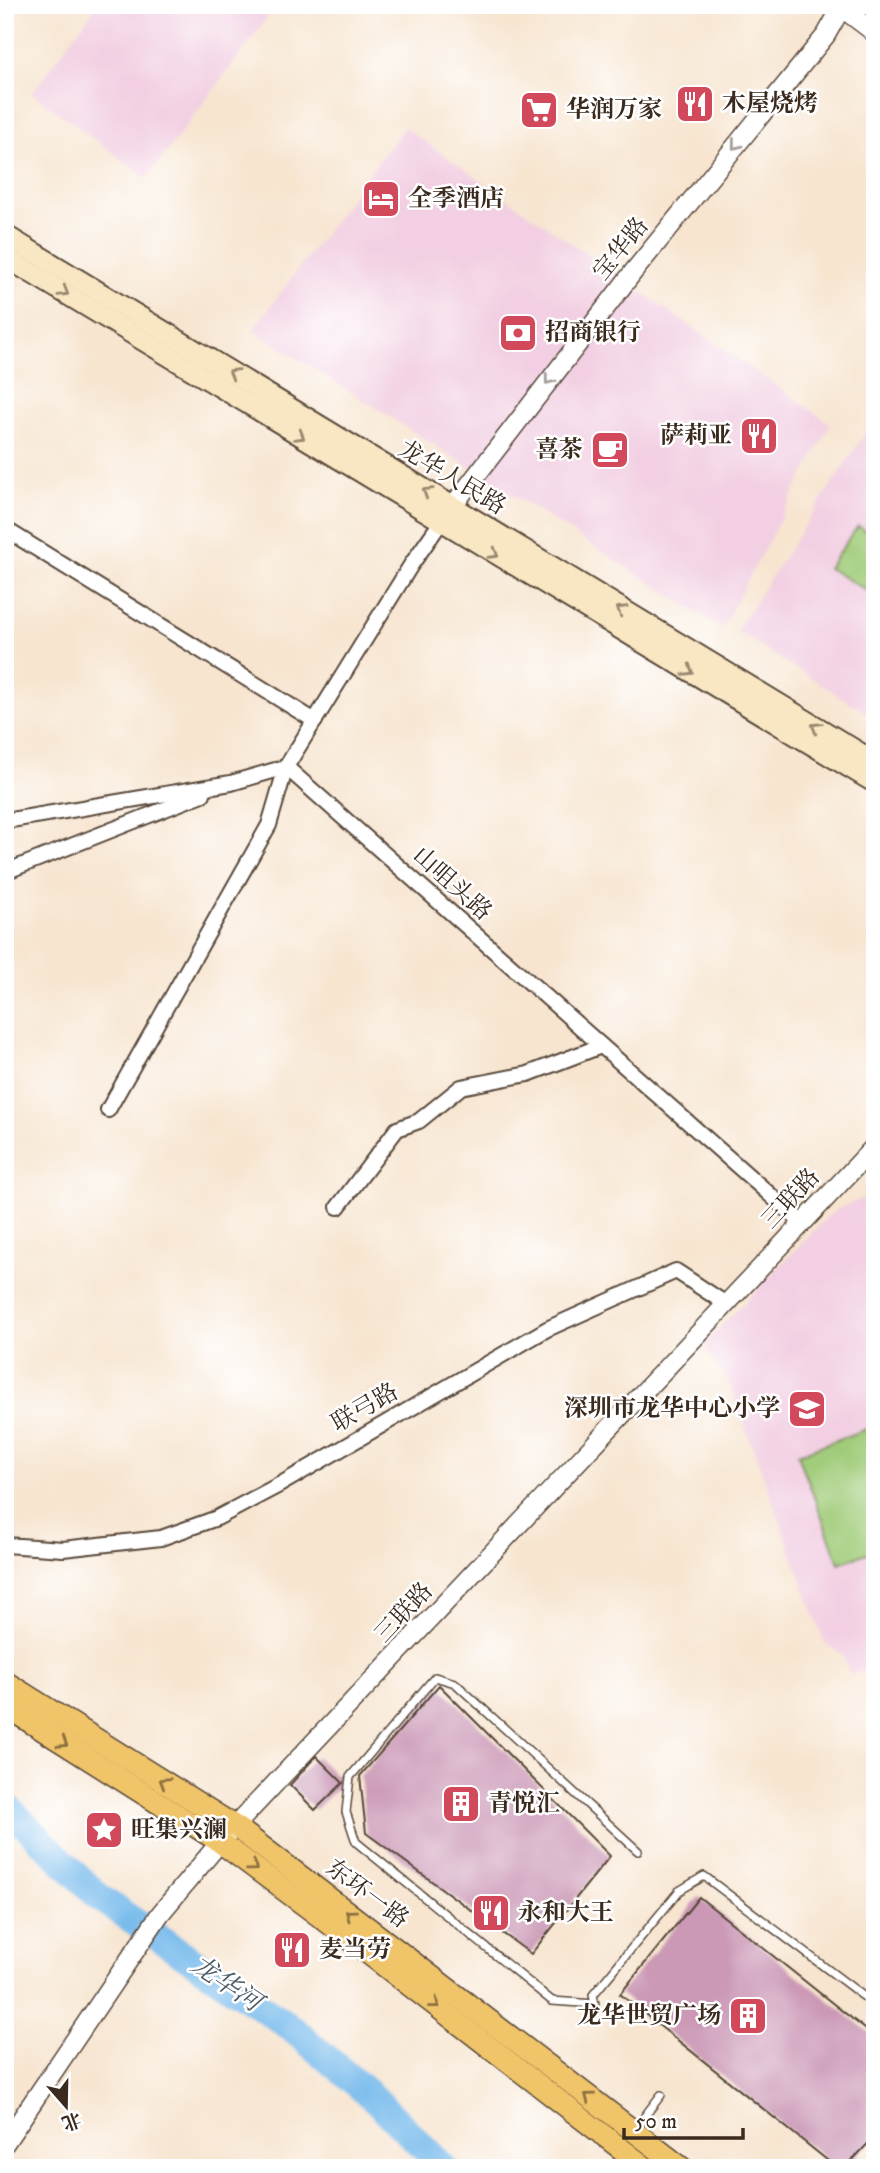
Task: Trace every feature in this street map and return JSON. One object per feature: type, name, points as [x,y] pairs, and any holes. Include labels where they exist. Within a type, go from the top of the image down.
[{"type":"main road","name":"龙华人民路","points":[[5,235],[875,783]]},
{"type":"main road","name":"龙华人民路","points":[[5,257],[875,762]]},
{"type":"main road","name":"东环一路","points":[[5,1682],[236,1827],[682,2168]]},
{"type":"main road","name":"东环一路","points":[[5,1706],[220,1842],[646,2168]]},
{"type":"street","points":[[841,6],[875,33]]},
{"type":"street","name":"宝华路","points":[[447,515],[625,282],[826,35],[841,6]]},
{"type":"street","points":[[108,1110],[269,825],[286,767],[411,565],[447,515]]},
{"type":"street","points":[[5,529],[315,721]]},
{"type":"street","points":[[5,872],[231,783],[286,767]]},
{"type":"street","name":"山咀头路","points":[[286,767],[802,1223]]},
{"type":"street","points":[[5,821],[231,783]]},
{"type":"street","points":[[338,1207],[397,1129],[419,1121],[461,1087],[528,1074],[601,1046]]},
{"type":"street","name":"三联路","points":[[5,2143],[160,1913],[220,1842],[875,1146]]},
{"type":"street","name":"联弓路","points":[[5,1545],[63,1549],[161,1538],[217,1518],[281,1484],[547,1329],[676,1270],[726,1304]]},
{"type":"lane","points":[[638,1851],[455,1683],[435,1677],[350,1777],[346,1812],[356,1842],[552,2001],[596,2004],[593,1995],[679,1891],[704,1876],[875,2005]]},
{"type":"lane","points":[[634,2131],[661,2095]]},
{"type":"shaded area","points":[[97,5],[277,5],[147,178],[32,93]]},
{"type":"shaded area","points":[[404,127],[831,424],[722,628],[253,330]]},
{"type":"shaded area","points":[[875,418],[875,718],[736,631]]},
{"type":"shaded area","name":"深圳市龙华中心小学","points":[[875,1193],[875,1668],[850,1675],[843,1655],[825,1644],[728,1380],[703,1345],[827,1217],[840,1208]]},
{"type":"green space","points":[[858,526],[875,537],[875,595],[828,568]]},
{"type":"green space","points":[[872,1427],[875,1435],[875,1550],[839,1563],[798,1454]]},
{"type":"building","name":"青悦汇","points":[[439,1685],[610,1856],[531,1954],[366,1833],[360,1776]]},
{"type":"building","points":[[316,1756],[343,1783],[315,1810],[290,1785]]},
{"type":"building","name":"龙华世贸广场","points":[[699,1897],[875,2037],[875,2136],[845,2168],[837,2168],[620,1994]]},
{"type":"waterway","name":"龙华河","points":[[5,1805],[100,1898],[289,2026],[377,2101],[444,2168]]},
{"type":"place","name":"木屋烧烤","points":[[695,104]]},
{"type":"place","name":"华润万家","points":[[539,110]]},
{"type":"place","name":"全季酒店","points":[[381,199]]},
{"type":"place","name":"招商银行","points":[[518,333]]},
{"type":"place","name":"萨莉亚","points":[[759,436]]},
{"type":"place","name":"喜茶","points":[[610,450]]},
{"type":"place","name":"深圳市龙华中心小学","points":[[807,1409]]},
{"type":"place","name":"青悦汇","points":[[461,1804]]},
{"type":"place","name":"旺集兴澜","points":[[104,1830]]},
{"type":"place","name":"永和大王","points":[[491,1913]]},
{"type":"place","name":"麦当劳","points":[[292,1950]]},
{"type":"place","name":"龙华世贸广场","points":[[748,2016]]}]
